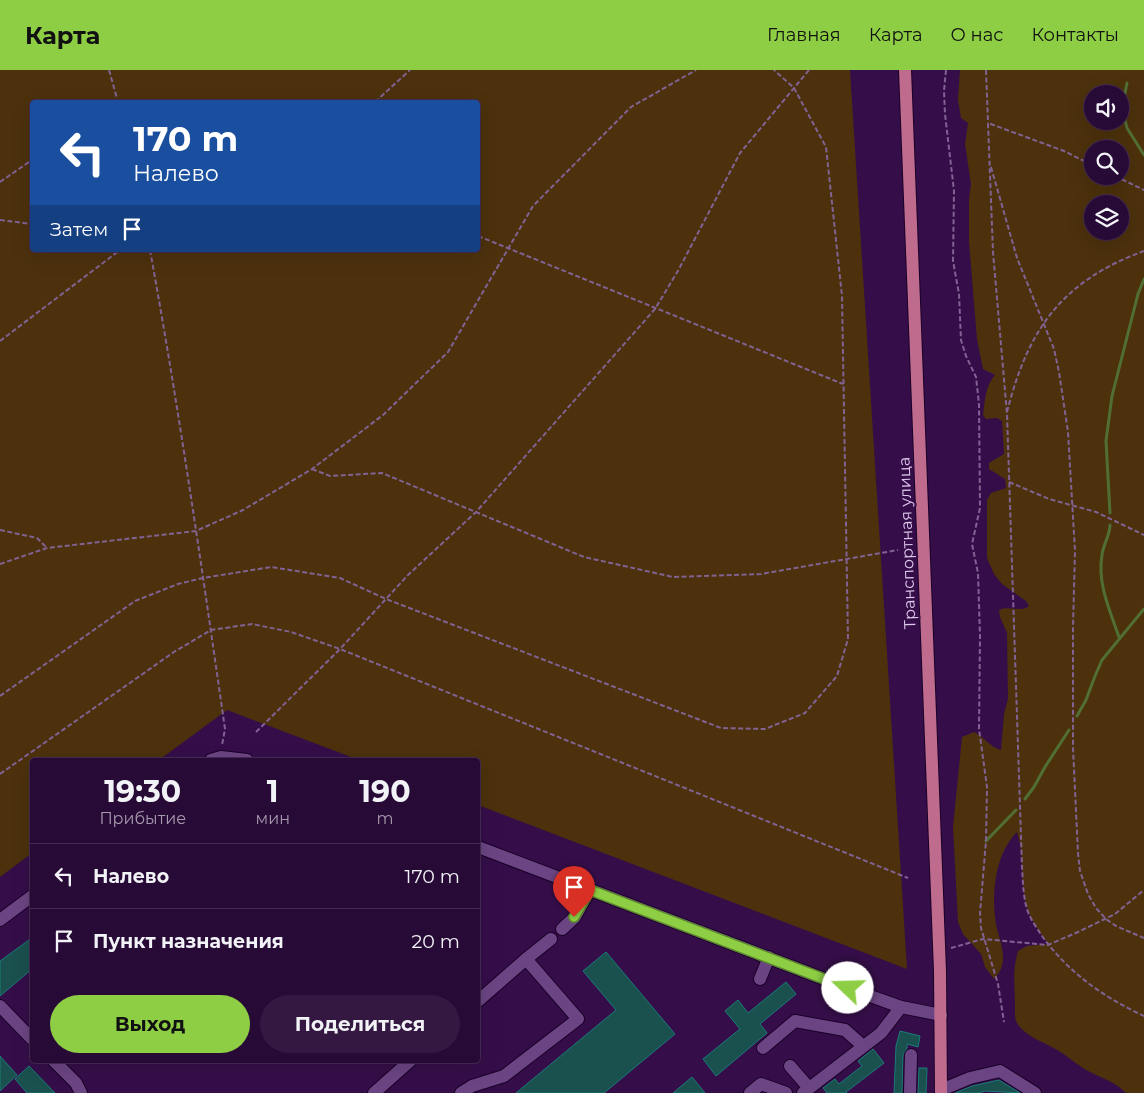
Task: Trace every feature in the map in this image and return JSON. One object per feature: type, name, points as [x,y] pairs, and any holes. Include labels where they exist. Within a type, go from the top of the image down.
[{"type":"main road","name":"Транспортная улица","points":[[905,70],[940,950],[941,1091]]},
{"type":"street","points":[[480,848],[901,1007],[941,1016]]},
{"type":"street","points":[[562,929],[574,917],[590,890]]},
{"type":"street","points":[[0,920],[30,898]]},
{"type":"street","points":[[480,999],[526,958],[551,939]]},
{"type":"street","points":[[461,1093],[472,1086],[504,1076],[578,1019],[526,958]]},
{"type":"street","points":[[760,979],[769,958]]},
{"type":"street","points":[[0,1006],[30,1037]]},
{"type":"street","points":[[790,1066],[806,1090],[881,1033],[901,1007]]},
{"type":"street","points":[[763,1048],[795,1021],[845,1030],[863,1046]]},
{"type":"street","points":[[910,1093],[912,1055]]},
{"type":"street","points":[[56,1063],[76,1083],[82,1093]]},
{"type":"street","points":[[374,1093],[408,1063]]},
{"type":"street","points":[[941,1091],[970,1078],[1000,1071],[1035,1093]]},
{"type":"street","points":[[750,1093],[761,1084],[786,1093]]},
{"type":"path","points":[[109,70],[117,100]]},
{"type":"path","points":[[376,100],[410,70]]},
{"type":"path","points":[[0,564],[47,548],[196,531],[243,510],[312,469],[383,415],[448,352],[533,206],[631,107],[696,70]]},
{"type":"path","points":[[0,696],[135,601],[178,584],[271,567],[340,578],[386,599],[721,728],[764,729],[805,713],[837,676],[848,639],[842,296],[826,147],[794,88],[774,70]]},
{"type":"path","points":[[256,732],[340,648],[408,575],[476,512],[655,308],[679,269],[740,153],[809,70]]},
{"type":"path","points":[[946,70],[944,91],[945,114],[954,190],[953,261],[959,294],[961,340],[976,377],[979,404],[980,508],[972,544],[978,573],[980,636],[979,729],[987,787],[986,841],[980,913],[981,928],[998,984],[1004,1022]]},
{"type":"path","points":[[986,70],[993,252],[1007,414],[1022,867],[1028,910],[1048,944],[1073,971],[1091,986],[1121,1006],[1144,1016]]},
{"type":"path","points":[[988,123],[1064,151],[1084,161]]},
{"type":"path","points":[[990,160],[998,196],[1017,258],[1054,349],[1060,372],[1068,432],[1075,551],[1073,748],[1078,853],[1083,883],[1096,908],[1106,919],[1116,926],[1144,938]]},
{"type":"path","points":[[0,182],[30,161]]},
{"type":"path","points":[[1129,183],[1144,190]]},
{"type":"path","points":[[0,220],[30,224]]},
{"type":"path","points":[[480,237],[843,384]]},
{"type":"path","points":[[1007,414],[1025,356],[1044,322],[1066,296],[1080,284],[1110,265],[1144,251]]},
{"type":"path","points":[[0,341],[117,252]]},
{"type":"path","points":[[150,252],[169,354],[225,729],[216,758]]},
{"type":"path","points":[[312,469],[330,476],[382,473],[584,557],[673,577],[761,574],[898,550]]},
{"type":"path","points":[[1009,482],[1049,499],[1096,512],[1144,535]]},
{"type":"path","points":[[0,530],[37,538],[47,548]]},
{"type":"path","points":[[0,774],[174,652],[210,630],[252,624],[291,632],[340,648],[908,878]]},
{"type":"path","points":[[940,950],[985,940],[1048,944],[1106,919],[1126,906],[1144,890]]},
{"type":"shaded area","points":[[0,70],[850,70],[907,969],[480,806],[480,758],[354,758],[227,710],[162,758],[30,758],[30,854],[0,877]]},
{"type":"shaded area","points":[[960,70],[1144,70],[1144,1093],[1126,1093],[1113,1083],[1086,1070],[1056,1049],[1026,1033],[1017,1023],[1015,1018],[1014,978],[1018,951],[1027,946],[1048,944],[1032,919],[1025,900],[1021,851],[1017,832],[1004,851],[996,875],[994,900],[996,924],[1003,958],[1001,969],[994,979],[985,967],[981,954],[963,934],[958,922],[953,827],[962,737],[974,732],[1001,750],[1004,714],[1008,699],[1007,633],[999,610],[1007,608],[1022,609],[1029,606],[1026,601],[1002,584],[994,574],[987,558],[987,500],[991,493],[1006,488],[1005,479],[989,469],[989,463],[1004,454],[1002,421],[997,418],[986,419],[983,415],[987,389],[995,375],[983,369],[977,339],[969,242],[971,184],[965,144],[968,123],[961,118],[958,100]]},
{"type":"building","points":[[29,940],[30,971],[0,996],[0,961]]},
{"type":"building","points":[[606,952],[675,1034],[604,1093],[516,1093],[616,1010],[583,971]]},
{"type":"building","points":[[786,982],[796,994],[760,1024],[767,1033],[716,1076],[703,1059],[740,1029],[725,1011],[738,1000],[748,1013]]},
{"type":"building","points":[[900,1031],[920,1036],[918,1047],[907,1044],[903,1055],[902,1093],[894,1093],[896,1046]]},
{"type":"building","points":[[873,1049],[884,1063],[847,1093],[827,1093],[823,1088],[835,1079],[839,1084],[862,1066],[858,1061]]},
{"type":"building","points":[[0,1056],[17,1075],[0,1091]]},
{"type":"building","points":[[29,1066],[55,1093],[27,1093],[15,1079]]},
{"type":"building","points":[[919,1068],[927,1068],[926,1093],[918,1093]]},
{"type":"building","points":[[692,1077],[705,1093],[673,1093]]},
{"type":"building","points":[[999,1080],[1020,1093],[985,1091],[979,1093],[955,1093],[972,1086]]},
{"type":"waterway","points":[[1127,83],[1122,108],[1127,128],[1144,155]]},
{"type":"waterway","points":[[1110,513],[1106,441],[1112,396],[1138,294],[1144,279]]},
{"type":"waterway","points":[[1110,525],[1103,551],[1101,576],[1105,597],[1119,637]]},
{"type":"waterway","points":[[1077,716],[1086,700],[1102,660],[1144,609]]},
{"type":"waterway","points":[[1025,799],[1069,730]]},
{"type":"waterway","points":[[986,841],[1016,810]]},
{"type":"route","points":[[574,917],[590,890],[848,988]]}]
